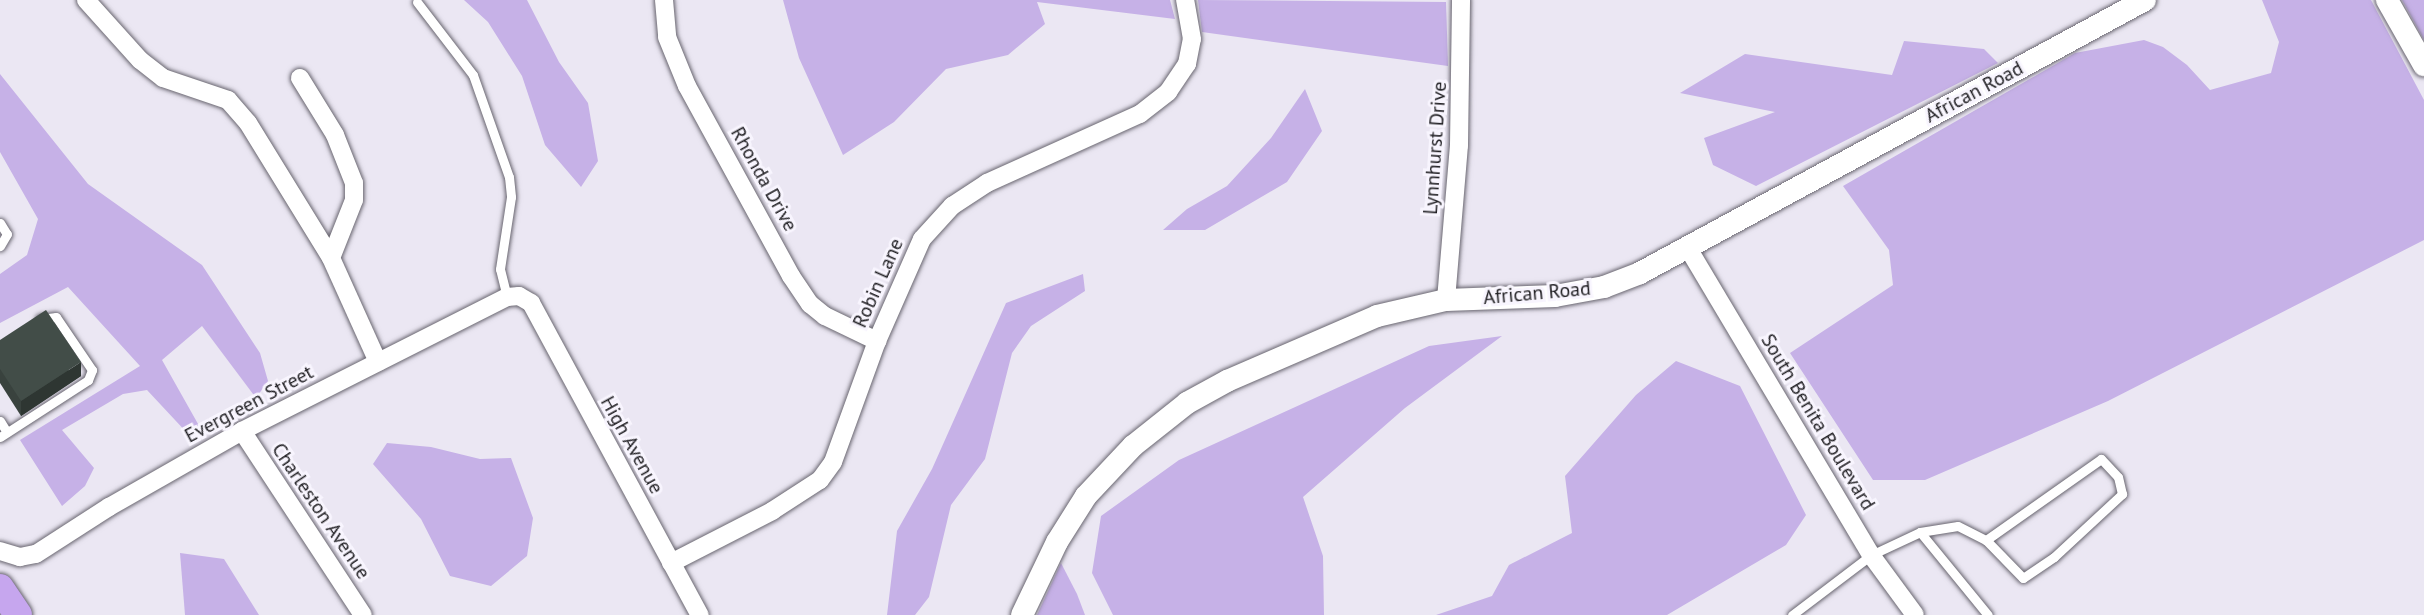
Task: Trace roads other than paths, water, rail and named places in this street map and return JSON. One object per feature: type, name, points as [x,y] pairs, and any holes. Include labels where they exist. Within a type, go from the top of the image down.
[{"type":"main road","points":[[0,588],[18,615]]},
{"type":"street","points":[[86,0],[140,60],[162,78],[228,100],[248,123],[331,258],[378,362]]},
{"type":"street","name":"Rhonda Drive","points":[[664,0],[667,37],[687,86],[791,276],[810,304],[825,316],[877,341]]},
{"type":"street","name":"Robin Lane","points":[[671,563],[772,511],[820,480],[833,462],[910,259],[952,206],[987,183],[1140,114],[1168,92],[1187,64],[1192,39],[1185,0]]},
{"type":"street","name":"Lynnhurst Drive","points":[[1446,300],[1459,145],[1461,0]]},
{"type":"street","name":"African Road","points":[[1022,615],[1057,542],[1086,496],[1133,446],[1187,403],[1227,381],[1377,316],[1446,300],[1555,296],[1604,287],[1688,248],[2145,0]]},
{"type":"street","points":[[2387,0],[2424,65]]},
{"type":"street","points":[[300,78],[334,135],[354,183],[354,200],[331,258]]},
{"type":"street","name":"South Benita Boulevard","points":[[1688,248],[1871,555],[1915,615]]},
{"type":"street","name":"Evergreen Street","points":[[0,551],[20,557],[36,554],[109,507],[242,431],[378,362],[516,297]]},
{"type":"street","name":"High Avenue","points":[[516,297],[700,615]]},
{"type":"street","name":"Charleston Avenue","points":[[242,431],[363,615]]},
{"type":"lane","points":[[417,2],[473,75],[509,177],[512,197],[500,269],[516,297]]},
{"type":"lane","points":[[0,223],[7,234],[0,246]]},
{"type":"lane","points":[[0,421],[4,434],[88,380],[92,370],[56,317],[45,316],[27,328]]},
{"type":"lane","points":[[1793,614],[1871,555],[1920,532],[1958,526],[1986,540],[2023,578],[2054,557],[2122,494],[2118,477],[2102,459],[1986,540]]},
{"type":"lane","points":[[1920,532],[1988,615]]}]
